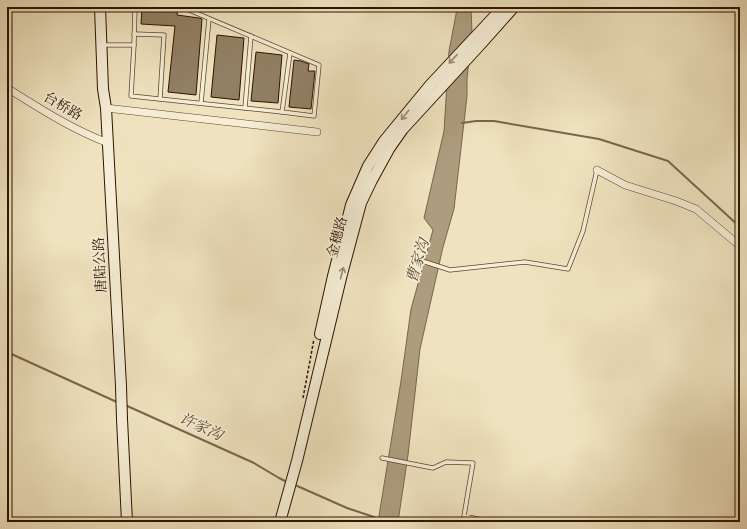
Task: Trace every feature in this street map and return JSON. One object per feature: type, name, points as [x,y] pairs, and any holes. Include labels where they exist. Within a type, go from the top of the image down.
[{"type":"street","name":"唐陆公路","points":[[100,7],[103,89],[106,108],[108,142],[128,522]]},
{"type":"street","name":"金穗路","points":[[280,522],[339,283],[361,203],[389,149],[403,129],[481,44],[498,19],[503,7]]},
{"type":"street","name":"金穗路","points":[[296,460],[333,276],[351,205],[368,166],[384,141],[430,84],[477,34],[514,7]]},
{"type":"street","name":"台桥路","points":[[7,88],[80,132],[108,142]]},
{"type":"street","points":[[106,108],[317,132]]},
{"type":"street","points":[[597,170],[625,185],[696,209],[740,246]]},
{"type":"street","name":"金穗路","points":[[277,522],[287,492]]},
{"type":"lane","points":[[135,7],[131,96],[314,116],[319,65],[182,7]]},
{"type":"lane","points":[[201,103],[209,19]]},
{"type":"lane","points":[[134,34],[164,35],[160,99]]},
{"type":"lane","points":[[245,108],[251,36]]},
{"type":"lane","points":[[102,44],[134,45]]},
{"type":"lane","points":[[282,112],[290,53]]},
{"type":"lane","points":[[416,260],[450,270],[525,262],[568,269],[583,231],[597,170]]},
{"type":"lane","points":[[382,458],[433,468],[446,462],[473,463],[464,516],[491,522]]},
{"type":"shaded area","name":"曹家沟","points":[[457,7],[471,7],[472,33],[467,79],[467,96],[454,209],[443,247],[420,349],[408,455],[398,522],[378,522],[411,309],[433,230],[424,218],[444,131],[449,51]]},
{"type":"building","points":[[142,7],[178,7],[177,15],[202,19],[196,95],[168,92],[175,26],[141,24]]},
{"type":"building","points":[[217,35],[244,38],[239,100],[211,97]]},
{"type":"building","points":[[256,52],[282,55],[278,103],[251,101]]},
{"type":"building","points":[[294,60],[309,64],[308,71],[315,71],[311,109],[289,107]]},
{"type":"waterway","points":[[462,123],[494,121],[599,139],[668,161],[740,227]]},
{"type":"waterway","name":"许家沟","points":[[7,352],[119,403]]},
{"type":"waterway","name":"许家沟","points":[[125,405],[254,463],[287,482]]},
{"type":"waterway","name":"许家沟","points":[[295,485],[347,508],[380,519]]}]
